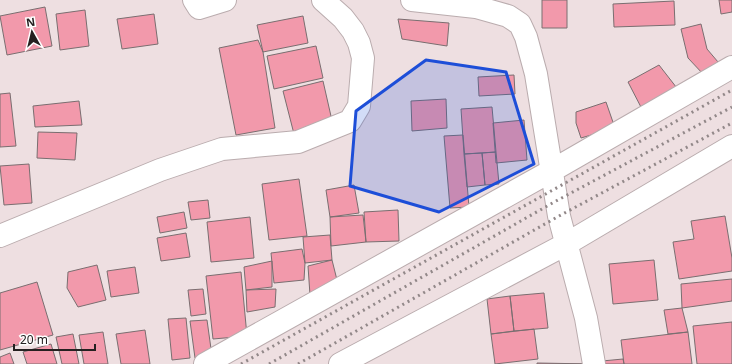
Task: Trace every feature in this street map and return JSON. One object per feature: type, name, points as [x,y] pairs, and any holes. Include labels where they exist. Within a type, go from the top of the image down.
[{"type":"street","points":[[194,0],[199,8],[225,0]]},
{"type":"street","points":[[0,236],[160,170],[215,151],[222,149],[298,142],[350,121],[359,106],[363,58],[359,43],[353,31],[343,18],[323,0]]},
{"type":"street","points":[[412,0],[476,7],[508,16],[520,24],[526,37],[536,74],[553,170],[559,216],[568,243],[586,318],[594,364]]},
{"type":"street","points":[[205,364],[553,170],[732,67]]},
{"type":"street","points":[[340,364],[568,243],[732,146]]},
{"type":"highlighted area","points":[[426,60],[506,72],[534,164],[439,212],[350,186],[356,111]]},
{"type":"building","points":[[542,0],[567,0],[567,28],[542,28]]},
{"type":"building","points":[[719,0],[732,0],[732,12],[721,14]]},
{"type":"building","points":[[674,1],[675,25],[614,27],[613,4]]},
{"type":"building","points":[[45,7],[52,46],[7,55],[0,16]]},
{"type":"building","points":[[85,10],[89,46],[60,50],[56,14]]},
{"type":"building","points":[[154,14],[158,44],[122,49],[117,19]]},
{"type":"building","points":[[303,16],[308,43],[263,52],[257,25]]},
{"type":"building","points":[[398,19],[449,23],[447,46],[402,39]]},
{"type":"building","points":[[701,24],[707,49],[724,69],[704,75],[688,58],[681,29]]},
{"type":"building","points":[[258,40],[263,52],[275,128],[236,135],[219,48]]},
{"type":"building","points":[[316,46],[323,78],[274,89],[267,56]]},
{"type":"building","points":[[659,65],[680,92],[643,111],[628,82]]},
{"type":"building","points":[[514,75],[515,94],[479,96],[478,77]]},
{"type":"building","points":[[323,81],[333,125],[294,134],[283,91]]},
{"type":"building","points":[[10,93],[16,146],[0,147],[0,94]]},
{"type":"building","points":[[446,99],[447,128],[412,131],[411,101]]},
{"type":"building","points":[[79,101],[82,125],[35,127],[33,106]]},
{"type":"building","points":[[606,102],[615,128],[581,138],[576,123],[576,112]]},
{"type":"building","points":[[492,107],[496,152],[464,154],[461,109]]},
{"type":"building","points":[[524,120],[527,160],[496,163],[493,123]]},
{"type":"building","points":[[38,132],[77,133],[75,160],[37,158]]},
{"type":"building","points":[[463,135],[469,207],[450,208],[444,136]]},
{"type":"building","points":[[496,152],[499,184],[485,185],[482,153]]},
{"type":"building","points":[[482,153],[485,185],[467,187],[464,154]]},
{"type":"building","points":[[29,164],[32,203],[4,205],[0,166]]},
{"type":"building","points":[[299,179],[307,236],[269,240],[262,184]]},
{"type":"building","points":[[354,185],[359,213],[330,217],[326,190]]},
{"type":"building","points":[[208,200],[210,218],[191,220],[188,202]]},
{"type":"building","points":[[398,210],[399,241],[366,242],[364,212]]},
{"type":"building","points":[[184,212],[187,228],[160,233],[157,217]]},
{"type":"building","points":[[363,215],[366,242],[331,246],[330,217]]},
{"type":"building","points":[[725,216],[732,258],[732,271],[679,279],[673,242],[694,239],[691,221]]},
{"type":"building","points":[[250,217],[254,258],[211,262],[207,222]]},
{"type":"building","points":[[186,233],[190,257],[161,261],[157,238]]},
{"type":"building","points":[[330,235],[332,260],[305,263],[303,237]]},
{"type":"building","points":[[302,249],[305,263],[304,280],[274,283],[271,253]]},
{"type":"building","points":[[332,260],[337,280],[310,295],[308,266]]},
{"type":"building","points":[[654,260],[658,300],[613,304],[609,264]]},
{"type":"building","points":[[272,261],[272,287],[246,290],[244,267]]},
{"type":"building","points":[[97,265],[106,300],[78,307],[67,288],[68,272]]},
{"type":"building","points":[[135,267],[139,293],[111,297],[107,271]]},
{"type":"building","points":[[241,272],[247,336],[213,339],[206,276]]},
{"type":"building","points":[[732,279],[732,301],[682,308],[681,284]]},
{"type":"building","points":[[37,282],[53,335],[0,350],[0,293]]},
{"type":"building","points":[[203,289],[206,314],[191,316],[188,290]]},
{"type":"building","points":[[276,289],[275,307],[247,312],[246,290]]},
{"type":"building","points":[[544,293],[548,328],[514,331],[510,296]]},
{"type":"building","points":[[510,296],[514,331],[491,334],[487,299]]},
{"type":"building","points":[[682,308],[688,332],[668,334],[664,310]]},
{"type":"building","points":[[186,318],[190,358],[172,360],[168,319]]},
{"type":"building","points":[[207,320],[212,356],[195,358],[190,321]]},
{"type":"building","points":[[732,322],[732,364],[697,364],[693,326]]},
{"type":"building","points":[[534,329],[538,359],[495,364],[491,334]]},
{"type":"building","points":[[145,330],[150,364],[121,364],[116,334]]},
{"type":"building","points":[[103,332],[108,364],[84,364],[79,335]]},
{"type":"building","points":[[688,332],[692,364],[624,364],[621,340]]},
{"type":"building","points":[[73,334],[79,364],[62,364],[56,337]]},
{"type":"building","points":[[51,344],[57,364],[27,364],[23,352]]},
{"type":"building","points":[[10,353],[14,364],[0,364],[0,357]]},
{"type":"building","points":[[623,359],[624,364],[603,364],[602,361]]},
{"type":"building","points":[[537,363],[593,364],[537,364]]},
{"type":"railway","points":[[241,364],[732,90]]},
{"type":"railway","points":[[269,364],[556,201],[732,107]]},
{"type":"railway","points":[[298,364],[559,216],[732,123]]}]
